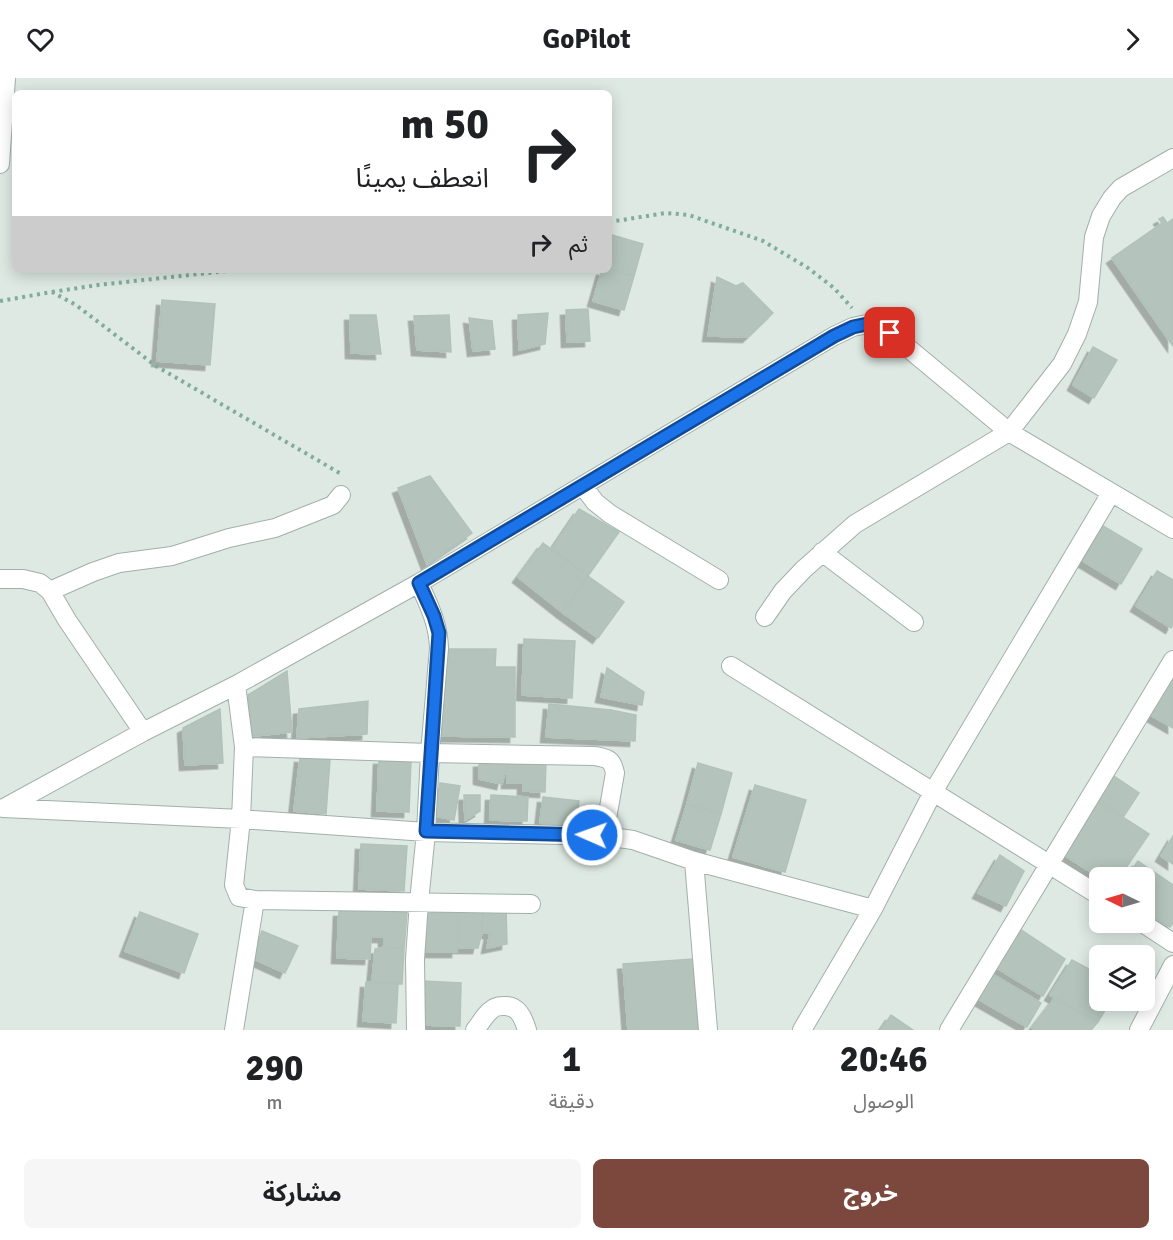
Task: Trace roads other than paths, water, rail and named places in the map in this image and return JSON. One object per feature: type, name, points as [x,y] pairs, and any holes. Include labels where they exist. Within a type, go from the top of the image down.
[{"type":"street","points":[[0,164],[6,78]]},
{"type":"street","points":[[765,617],[783,591],[822,552],[855,524],[1009,432],[1062,364],[1077,334],[1088,302],[1094,237],[1101,216],[1121,188],[1173,158]]},
{"type":"street","points":[[2,808],[236,685],[419,583],[834,336],[853,327],[867,324],[890,333],[1009,432],[1173,529]]},
{"type":"street","points":[[583,486],[595,502],[610,514],[719,580]]},
{"type":"street","points":[[802,1030],[873,909],[933,792],[1111,494]]},
{"type":"street","points":[[50,591],[119,563],[172,556],[229,538],[275,528],[333,505],[341,495]]},
{"type":"street","points":[[822,552],[914,622]]},
{"type":"street","points":[[0,579],[23,579],[40,583],[50,591],[143,732]]},
{"type":"street","points":[[416,1030],[415,959],[439,648],[439,633],[434,616],[419,583]]},
{"type":"street","points":[[949,1030],[1173,660]]},
{"type":"street","points":[[731,666],[1089,889]]},
{"type":"street","points":[[236,685],[244,747],[241,819],[234,885],[239,897],[255,900],[531,904]]},
{"type":"street","points":[[244,747],[596,756],[607,759],[613,764],[615,773],[604,836]]},
{"type":"street","points":[[2,808],[241,819],[426,831],[604,836],[633,840],[694,861],[873,909]]},
{"type":"street","points":[[694,861],[708,1030]]},
{"type":"street","points":[[234,1030],[255,900]]},
{"type":"street","points":[[1155,931],[1173,943]]},
{"type":"street","points":[[1140,1030],[1173,965]]},
{"type":"street","points":[[475,1030],[487,1012],[496,1006],[507,1005],[517,1009],[527,1030]]}]
